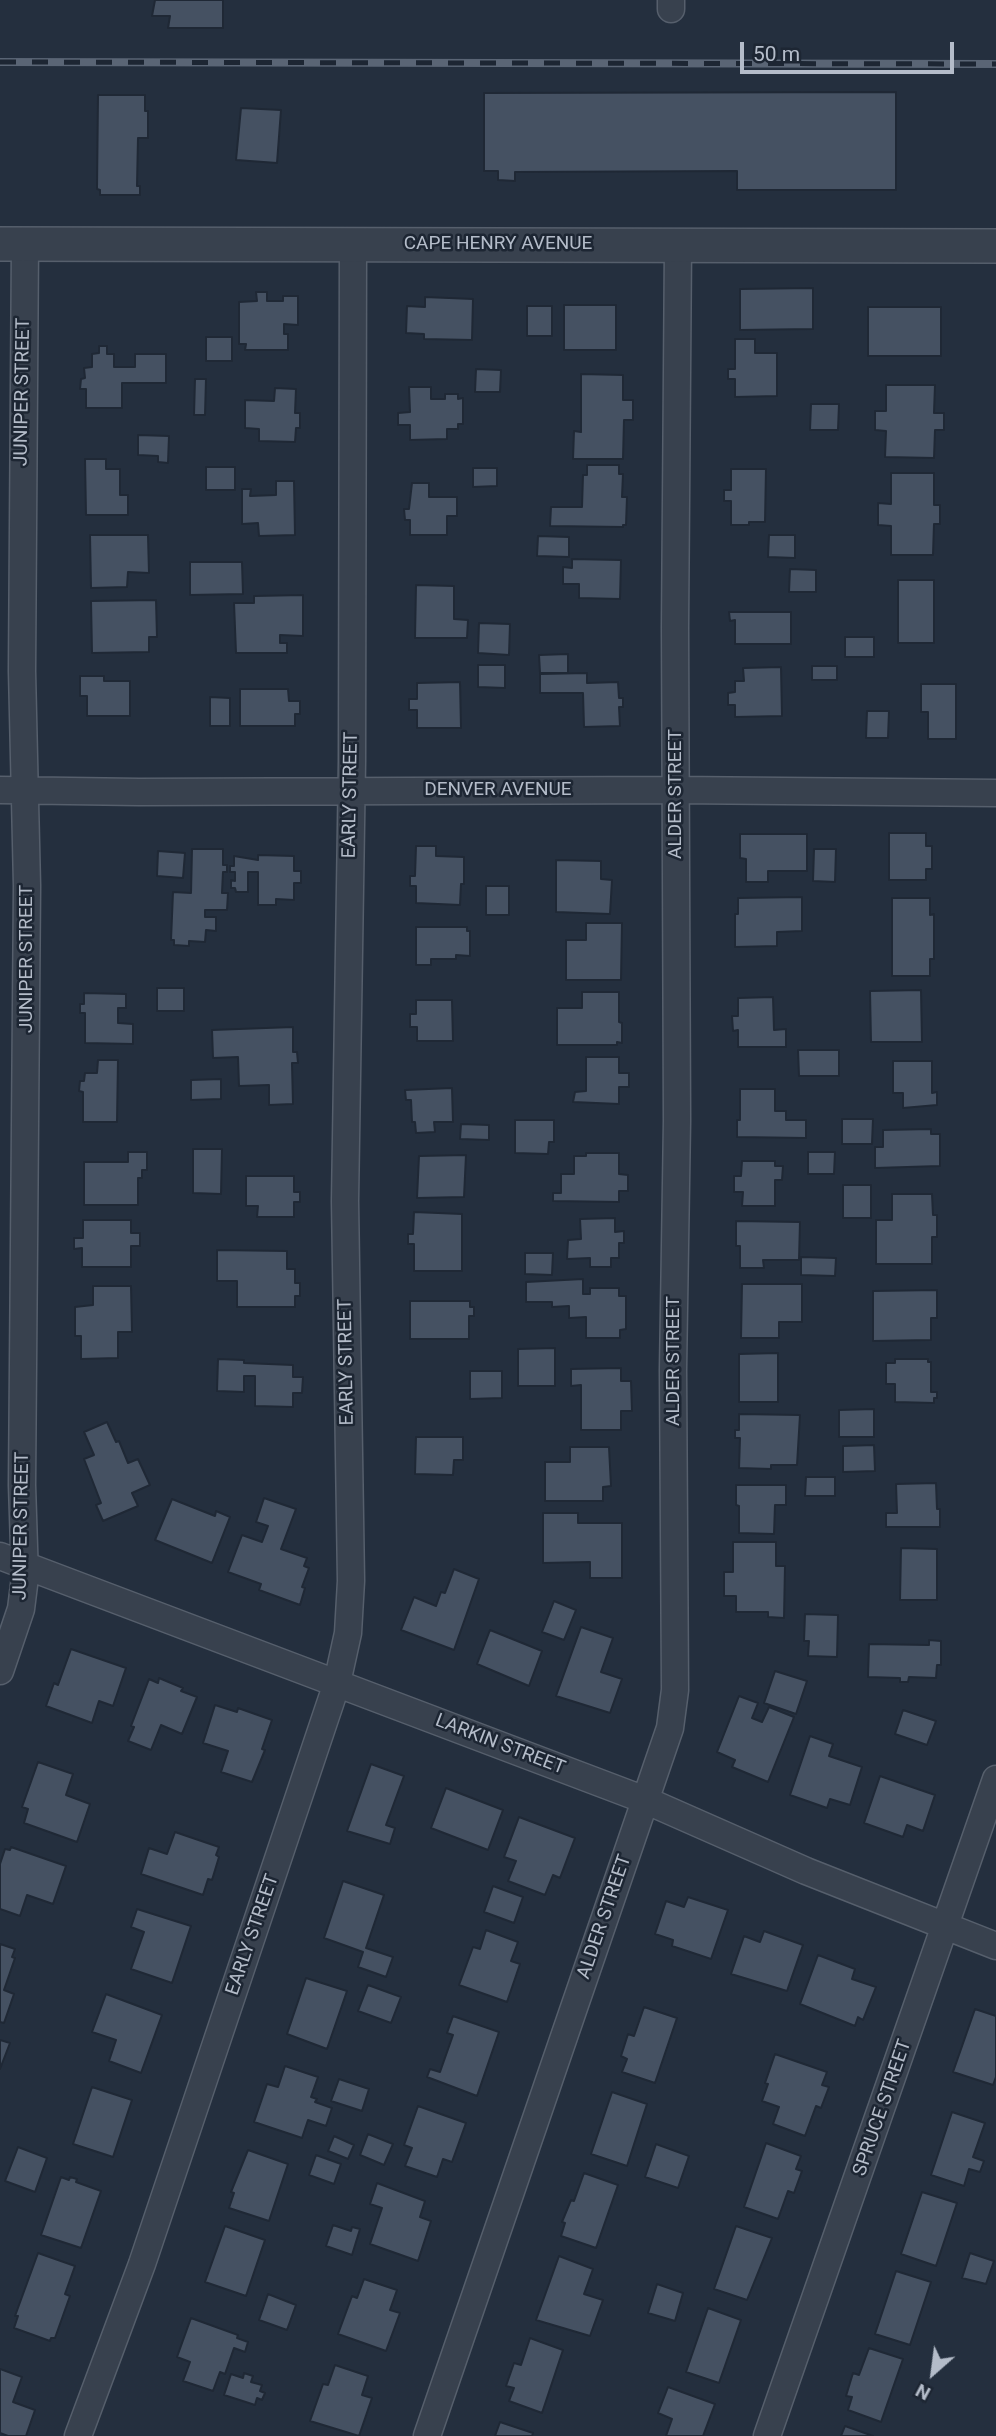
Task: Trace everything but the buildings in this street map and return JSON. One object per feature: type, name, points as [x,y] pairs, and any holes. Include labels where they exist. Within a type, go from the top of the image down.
[{"type":"street","name":"CAPE HENRY AVENUE","points":[[12,243],[996,246]]},
{"type":"street","name":"JUNIPER STREET","points":[[0,1671],[22,1609],[25,1565],[22,1485],[27,914],[12,790],[22,510],[12,243]]},
{"type":"street","name":"EARLY STREET","points":[[78,2436],[142,2264],[337,1683],[348,1633],[351,1581],[345,1201],[352,791],[353,244]]},
{"type":"street","name":"ALDER STREET","points":[[427,2436],[670,1728],[675,1690],[673,1370],[677,1121],[675,614],[678,245]]},
{"type":"street","name":"DENVER AVENUE","points":[[12,790],[996,793]]},
{"type":"street","name":"LARKIN STREET","points":[[0,1556],[645,1800],[806,1871],[996,1946]]},
{"type":"street","name":"SPRUCE STREET","points":[[767,2436],[996,1779]]},
{"type":"railway","points":[[0,62],[996,64]]}]
